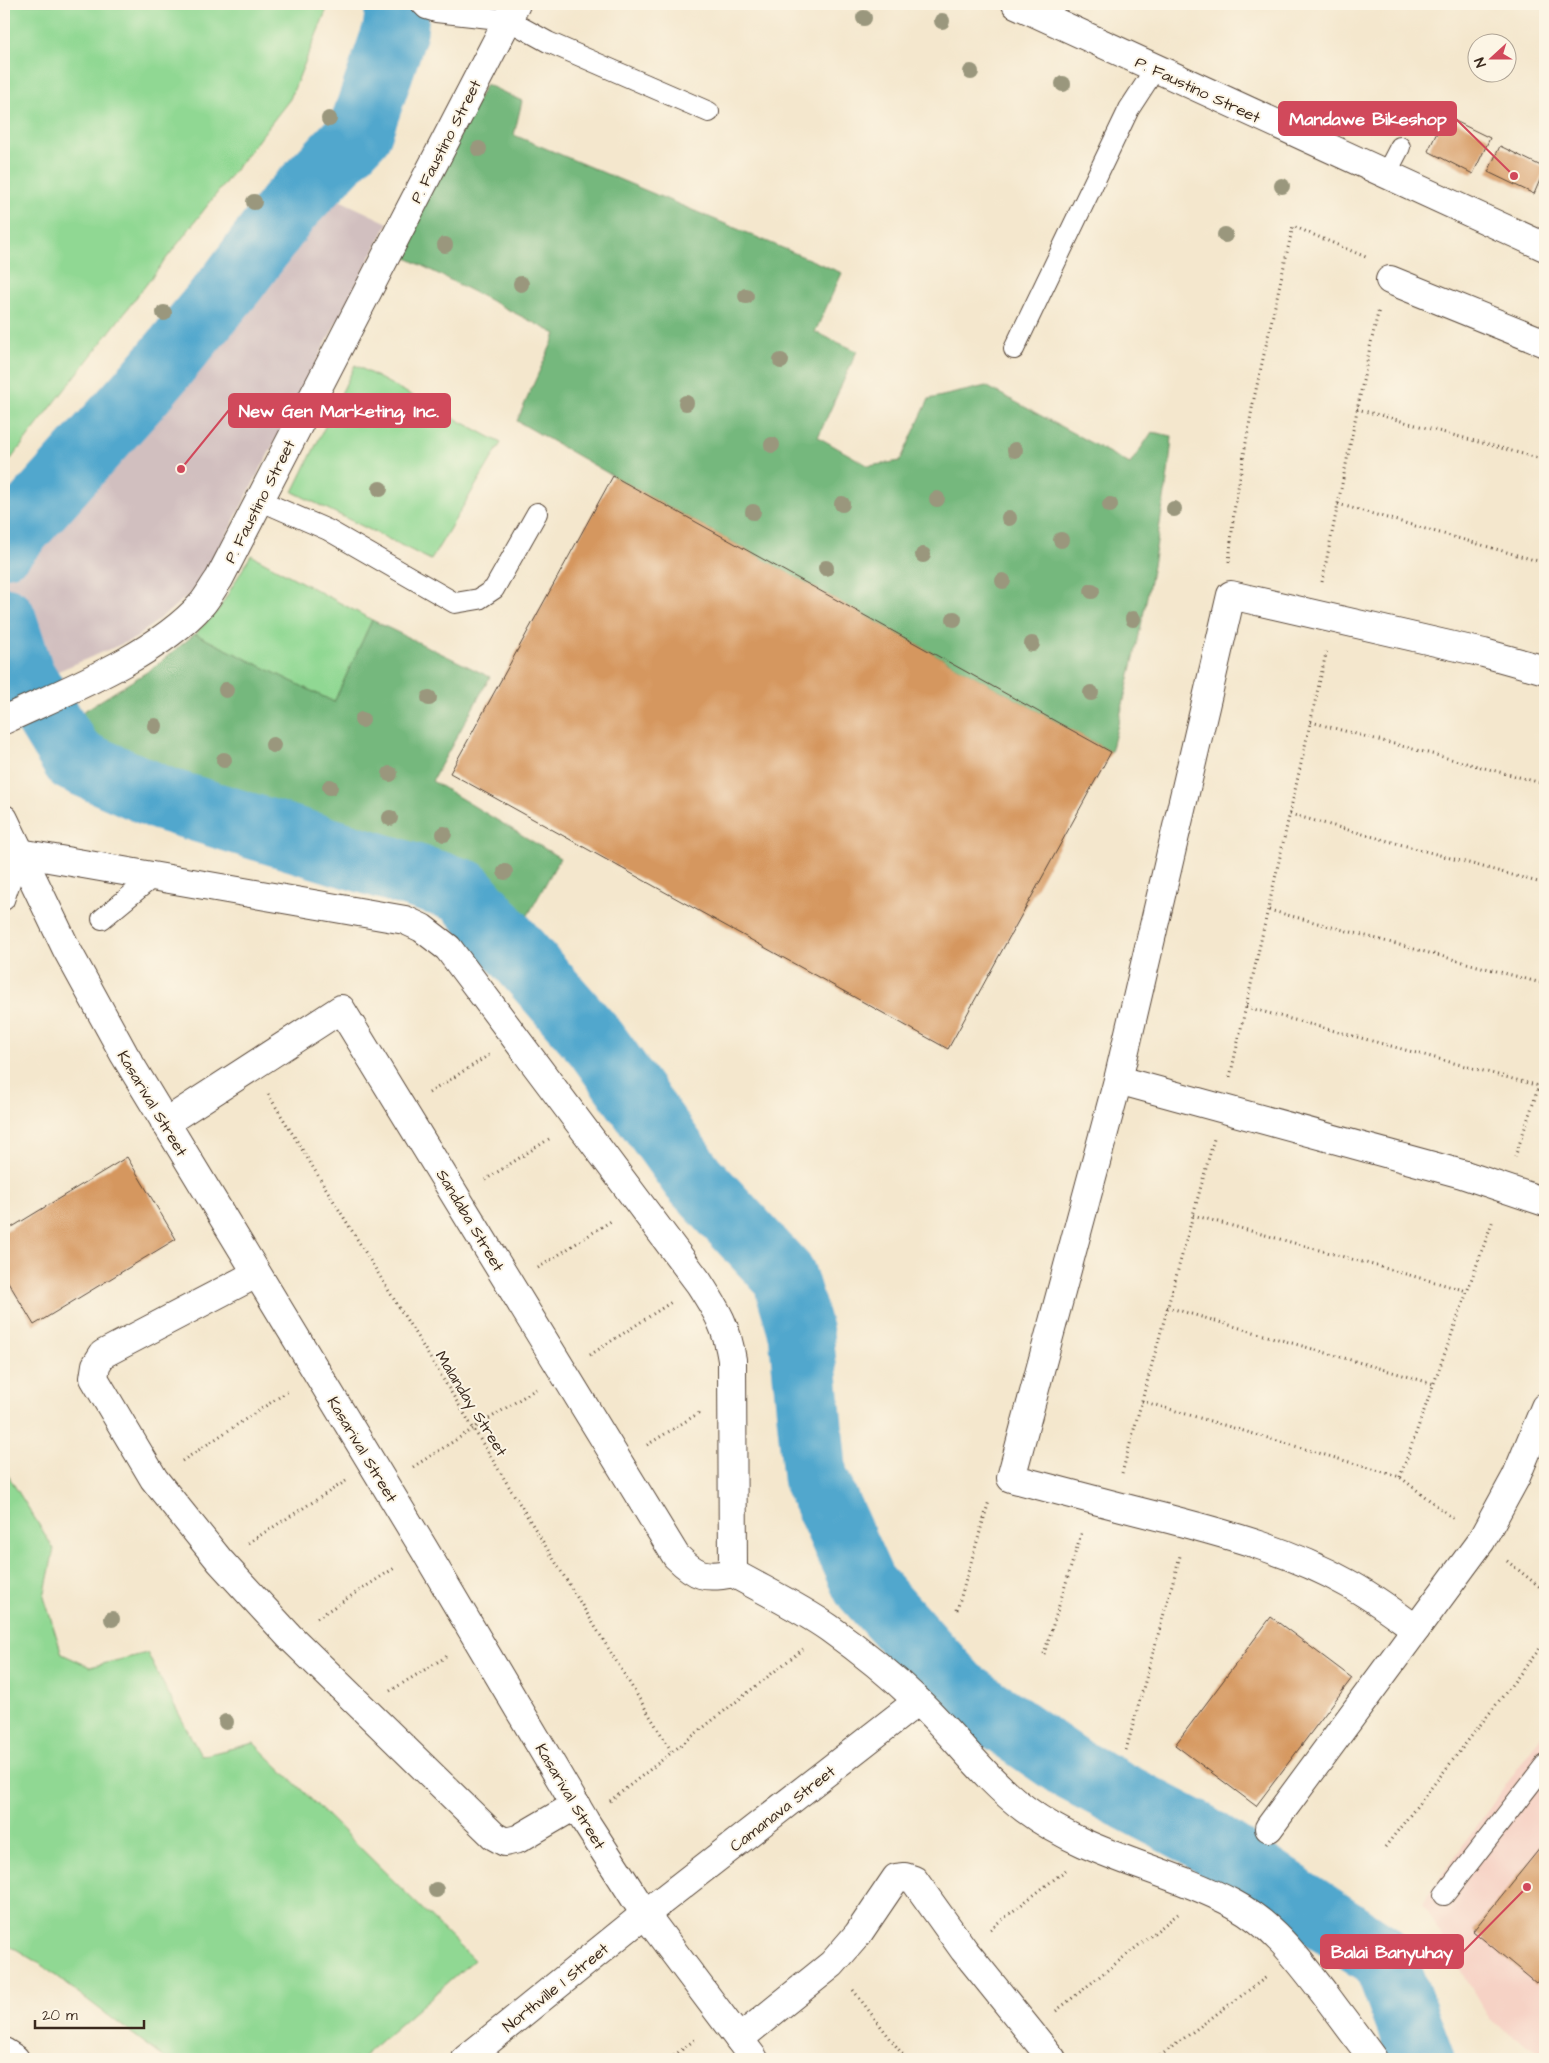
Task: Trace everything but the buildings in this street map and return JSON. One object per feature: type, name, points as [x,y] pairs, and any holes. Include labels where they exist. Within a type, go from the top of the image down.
[{"type":"street","name":"P. Faustino Street","points":[[1032,7],[1155,69],[1545,247]]},
{"type":"street","name":"P. Faustino Street","points":[[4,720],[139,654],[181,623],[202,604],[219,579],[512,12]]},
{"type":"street","points":[[1390,280],[1545,343]]},
{"type":"street","points":[[1416,1630],[1347,1582],[1309,1564],[1234,1537],[1011,1478],[1118,1080],[1231,596],[1484,653],[1545,670]]},
{"type":"street","name":"Kasarival Street","points":[[4,819],[96,1004],[165,1123],[424,1549],[580,1813],[645,1914],[746,2049]]},
{"type":"street","points":[[20,853],[405,920],[422,928],[448,948],[700,1283],[718,1313],[728,1337],[732,1360],[733,1573],[830,1629],[918,1701],[995,1782],[1024,1808],[1052,1828],[1093,1848],[1206,1891],[1256,1919],[1277,1936],[1295,1956],[1373,2059]]},
{"type":"street","name":"Sandaba Street","points":[[165,1123],[341,1009],[676,1556],[688,1568],[701,1576],[718,1576],[733,1573]]},
{"type":"street","points":[[1118,1080],[1462,1174],[1545,1202]]},
{"type":"street","points":[[256,1274],[104,1354],[96,1365],[94,1378],[154,1479],[220,1561],[289,1636],[494,1836],[505,1842],[518,1839],[580,1813]]},
{"type":"street","points":[[1269,1828],[1481,1541],[1516,1477],[1545,1407]]},
{"type":"street","name":"Camanava Street","points":[[645,1914],[918,1701]]},
{"type":"street","points":[[746,2049],[832,1964],[858,1934],[896,1878],[905,1877],[914,1880],[964,1950],[1052,2059]]},
{"type":"street","name":"Northville 1 Street","points":[[466,2059],[645,1914]]},
{"type":"street","points":[[4,2052],[15,2059]]},
{"type":"lane","points":[[421,4],[426,9],[436,12],[512,12],[548,42],[709,112]]},
{"type":"lane","points":[[1014,349],[1130,109],[1155,69]]},
{"type":"lane","points":[[1386,174],[1400,147]]},
{"type":"lane","points":[[259,500],[328,530],[455,603],[479,599],[494,589],[536,513]]},
{"type":"lane","points":[[4,900],[20,853]]},
{"type":"lane","points":[[102,919],[154,876]]},
{"type":"lane","points":[[1444,1895],[1545,1765]]},
{"type":"path","points":[[1044,1654],[1142,1401],[1222,1109],[1311,722],[1338,504],[1376,321],[1390,280],[1381,266],[1374,260],[1293,226],[1253,403],[1234,511],[1229,546],[1231,596]]},
{"type":"path","points":[[1357,409],[1545,460]]},
{"type":"path","points":[[1338,504],[1545,563]]},
{"type":"path","points":[[1311,722],[1545,784]]},
{"type":"path","points":[[1290,814],[1545,884]]},
{"type":"path","points":[[1269,910],[1545,984]]},
{"type":"path","points":[[1246,1007],[1539,1086]]},
{"type":"path","points":[[403,1109],[516,1038]]},
{"type":"path","points":[[1400,1477],[1504,1188],[1545,1063]]},
{"type":"path","name":"Malanday Street","points":[[251,1067],[672,1752]]},
{"type":"path","points":[[457,1197],[577,1120]]},
{"type":"path","points":[[510,1285],[639,1203]]},
{"type":"path","points":[[1193,1215],[1467,1291]]},
{"type":"path","points":[[220,1561],[379,1475],[474,1429],[700,1283]]},
{"type":"path","points":[[1167,1307],[1434,1384]]},
{"type":"path","points":[[154,1479],[317,1373]]},
{"type":"path","points":[[618,1462],[732,1392]]},
{"type":"path","points":[[1142,1401],[1400,1477],[1545,1591]]},
{"type":"path","points":[[956,1610],[988,1502],[994,1491],[1011,1478]]},
{"type":"path","points":[[1126,1750],[1188,1524]]},
{"type":"path","points":[[289,1636],[424,1549]]},
{"type":"path","points":[[580,1813],[672,1752],[830,1629]]},
{"type":"path","points":[[362,1708],[476,1638]]},
{"type":"path","points":[[1385,1848],[1545,1642]]},
{"type":"path","points":[[964,1950],[1093,1848]]},
{"type":"path","points":[[1030,2032],[1206,1891]]},
{"type":"path","points":[[1156,2059],[1295,1956]]},
{"type":"path","points":[[832,1964],[906,2059]]},
{"type":"shaded area","points":[[316,189],[388,223],[210,567],[197,588],[136,638],[44,677],[29,659],[4,577],[190,371]]},
{"type":"shaded area","points":[[1545,1730],[1545,2057],[1490,2020],[1422,1903]]},
{"type":"green space","points":[[4,4],[329,4],[290,99],[4,468]]},
{"type":"green space","points":[[486,84],[522,101],[514,135],[842,273],[815,332],[857,351],[818,437],[869,466],[900,461],[929,399],[986,386],[1130,464],[1152,432],[1172,436],[1167,483],[1149,586],[1111,752],[517,421],[556,334],[397,253]]},
{"type":"green space","points":[[355,365],[501,443],[431,560],[293,492]]},
{"type":"green space","points":[[251,555],[372,620],[334,702],[195,634],[219,609]]},
{"type":"green space","points":[[372,620],[490,677],[432,781],[560,858],[517,935],[469,879],[170,787],[87,747],[71,719],[150,670],[195,634],[334,702]]},
{"type":"green space","points":[[4,1469],[54,1549],[44,1597],[62,1654],[90,1667],[147,1653],[201,1756],[254,1743],[474,1960],[360,2059],[166,2059],[36,1961],[4,1942]]},
{"type":"waterway","points":[[4,545],[148,384],[233,282],[289,207],[360,132],[395,31],[398,4]]},
{"type":"waterway","points":[[4,619],[22,675],[74,760],[163,799],[463,891],[596,1043],[693,1178],[784,1276],[801,1333],[815,1477],[864,1585],[958,1690],[1072,1769],[1200,1836],[1384,1958],[1422,2059]]},
{"type":"place","name":"Mandawe Bikeshop","points":[[1514,176]]},
{"type":"place","name":"New Gen Marketing, Inc.","points":[[181,469]]},
{"type":"place","name":"Balai Banyuhay","points":[[1527,1887]]}]
